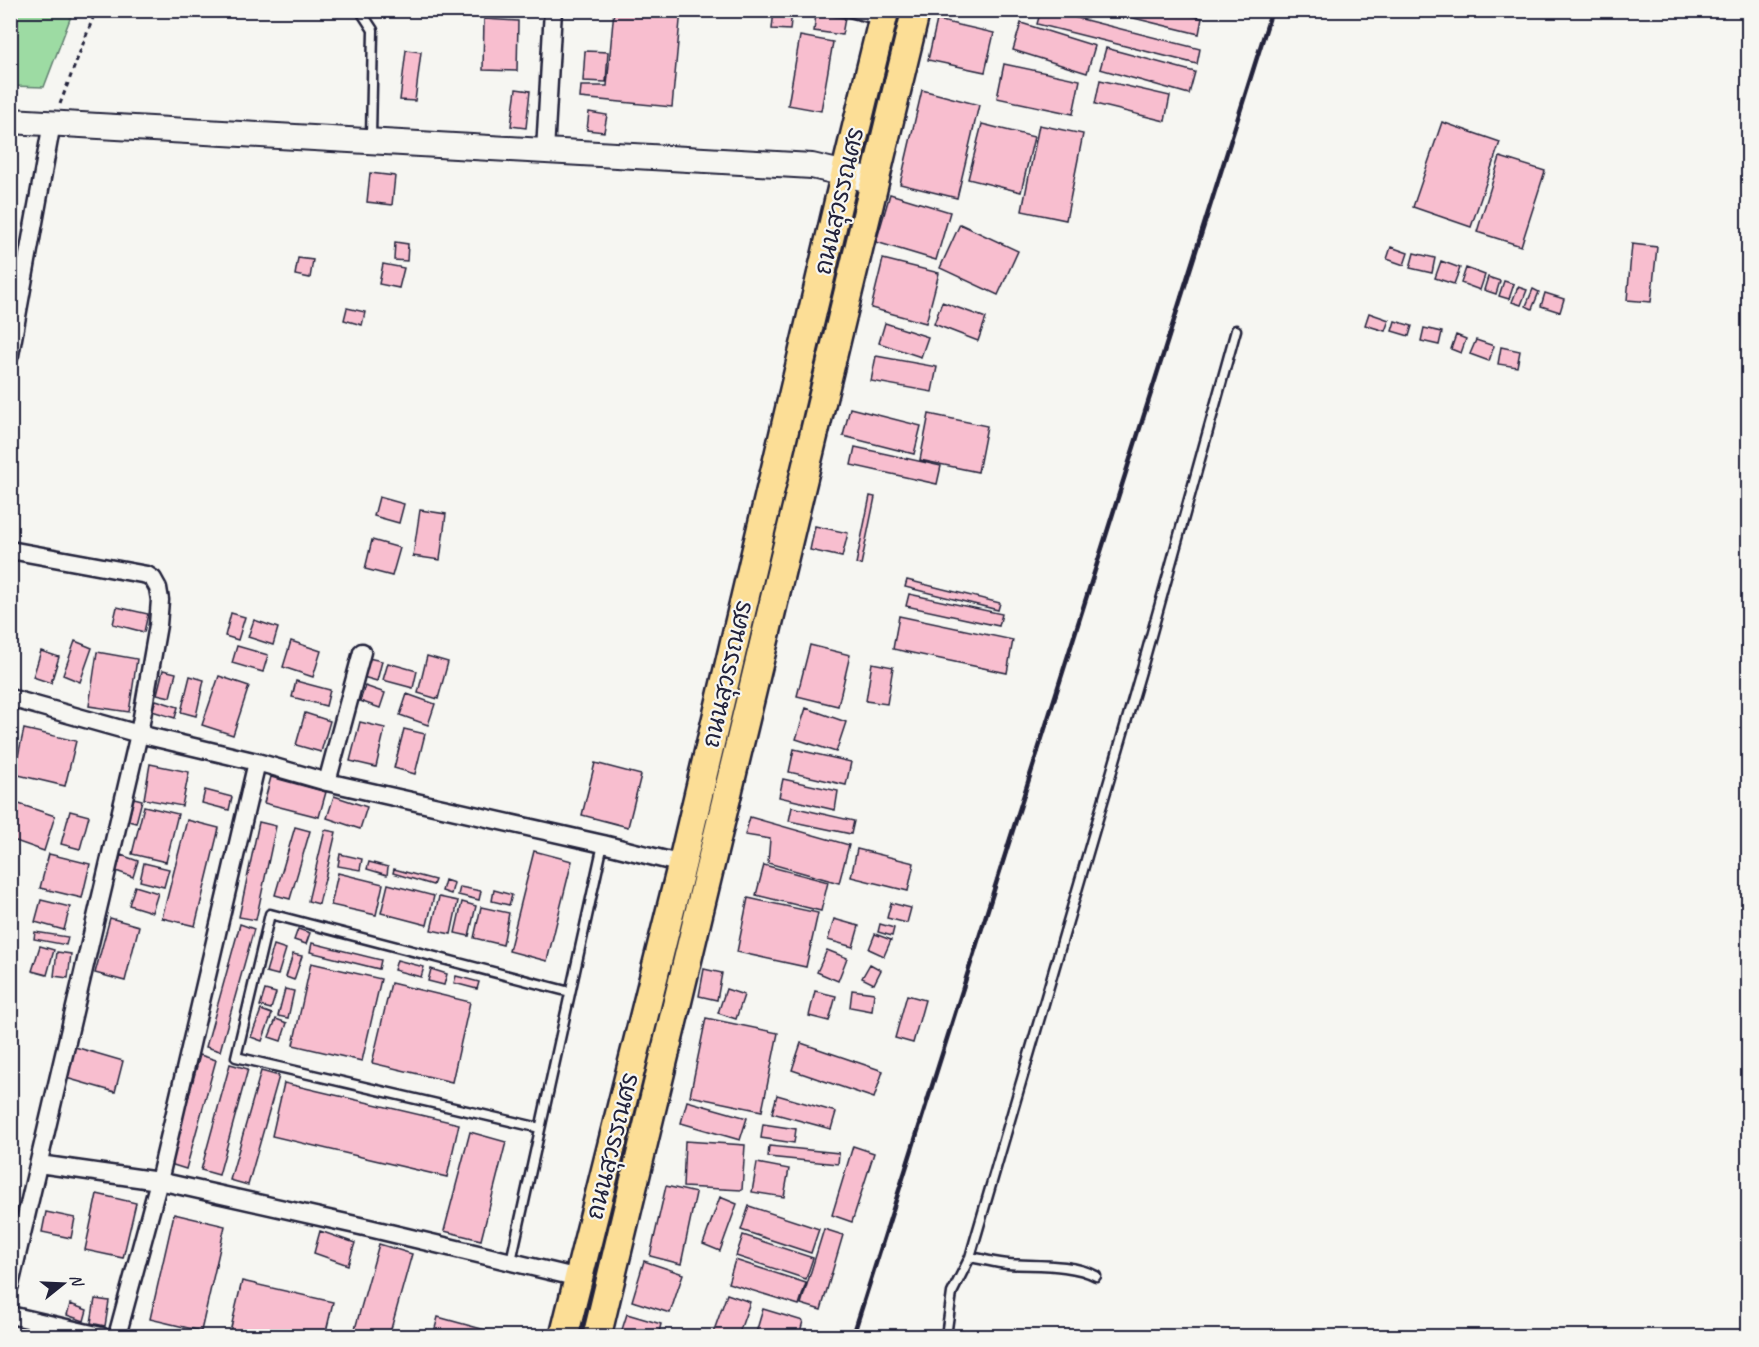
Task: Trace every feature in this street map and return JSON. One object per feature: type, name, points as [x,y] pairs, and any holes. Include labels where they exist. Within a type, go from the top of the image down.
[{"type":"main road","name":"ถนนสุวรรณศร","points":[[597,1336],[916,10]]},
{"type":"main road","name":"ถนนสุวรรณศร","points":[[564,1336],[682,864],[884,15]]},
{"type":"main road","points":[[10,121],[812,166],[874,181]]},
{"type":"street","points":[[545,151],[553,10]]},
{"type":"street","points":[[10,355],[52,123]]},
{"type":"street","points":[[10,550],[147,575],[153,579],[158,588],[160,600],[140,734],[10,1286]]},
{"type":"street","points":[[327,782],[362,652]]},
{"type":"street","points":[[10,698],[327,782],[682,864]]},
{"type":"street","points":[[117,1336],[159,1181],[257,762]]},
{"type":"street","points":[[39,1164],[159,1181],[579,1278]]},
{"type":"street","points":[[10,1315],[101,1336]]},
{"type":"lane","points":[[360,10],[373,30],[371,140]]},
{"type":"lane","points":[[842,10],[884,15]]},
{"type":"lane","points":[[946,1336],[952,1293],[970,1257],[1144,661],[1236,330]]},
{"type":"lane","points":[[511,1261],[603,844]]},
{"type":"lane","points":[[540,1128],[236,1057],[270,914],[570,992]]},
{"type":"lane","points":[[970,1257],[1006,1264],[1031,1264],[1086,1270],[1096,1275]]},
{"type":"path","points":[[52,123],[96,10]]},
{"type":"green space","points":[[11,10],[73,11],[44,87],[11,86]]},
{"type":"building","points":[[614,10],[681,10],[672,107],[580,98],[581,86],[607,86]]},
{"type":"building","points":[[774,10],[792,10],[790,30],[772,29]]},
{"type":"building","points":[[1041,10],[1200,49],[1197,64],[1037,24]]},
{"type":"building","points":[[1101,10],[1170,10],[1202,18],[1199,34]]},
{"type":"building","points":[[816,14],[845,18],[842,35],[814,31]]},
{"type":"building","points":[[484,19],[518,21],[517,71],[483,70]]},
{"type":"building","points":[[937,20],[994,33],[985,72],[928,60]]},
{"type":"building","points":[[1021,23],[1095,46],[1087,73],[1013,50]]},
{"type":"building","points":[[800,36],[833,42],[821,111],[788,105]]},
{"type":"building","points":[[1106,48],[1195,72],[1189,94],[1100,69]]},
{"type":"building","points":[[406,50],[421,52],[415,101],[400,100]]},
{"type":"building","points":[[585,51],[608,52],[606,82],[583,81]]},
{"type":"building","points":[[1004,64],[1080,80],[1073,114],[997,98]]},
{"type":"building","points":[[1100,80],[1170,96],[1165,121],[1095,104]]},
{"type":"building","points":[[516,89],[530,91],[526,128],[511,126]]},
{"type":"building","points":[[922,90],[979,105],[957,198],[900,184]]},
{"type":"building","points":[[589,112],[607,115],[604,132],[587,130]]},
{"type":"building","points":[[1442,122],[1500,142],[1471,227],[1413,207]]},
{"type":"building","points":[[982,124],[1034,137],[1021,192],[968,179]]},
{"type":"building","points":[[1039,125],[1083,134],[1066,220],[1022,211]]},
{"type":"building","points":[[1500,157],[1545,171],[1521,246],[1477,232]]},
{"type":"building","points":[[370,173],[395,176],[392,205],[367,202]]},
{"type":"building","points":[[890,194],[950,212],[936,260],[876,242]]},
{"type":"building","points":[[960,224],[1018,251],[998,295],[940,268]]},
{"type":"building","points":[[395,242],[408,244],[407,261],[394,260]]},
{"type":"building","points":[[1632,244],[1657,247],[1651,302],[1627,300]]},
{"type":"building","points":[[1391,247],[1408,253],[1404,265],[1387,259]]},
{"type":"building","points":[[1414,253],[1435,258],[1432,273],[1410,268]]},
{"type":"building","points":[[298,258],[313,260],[310,278],[295,275]]},
{"type":"building","points":[[883,259],[939,273],[926,323],[871,308]]},
{"type":"building","points":[[1441,261],[1460,268],[1454,284],[1435,278]]},
{"type":"building","points":[[383,264],[404,268],[399,288],[379,284]]},
{"type":"building","points":[[1466,268],[1485,275],[1480,290],[1461,283]]},
{"type":"building","points":[[1488,277],[1500,281],[1496,294],[1484,290]]},
{"type":"building","points":[[1504,281],[1514,284],[1509,299],[1499,296]]},
{"type":"building","points":[[1518,287],[1527,290],[1521,305],[1512,302]]},
{"type":"building","points":[[1533,289],[1539,292],[1532,309],[1526,306]]},
{"type":"building","points":[[1545,293],[1564,299],[1560,312],[1541,306]]},
{"type":"building","points":[[942,302],[986,318],[978,341],[934,324]]},
{"type":"building","points":[[347,308],[365,312],[362,325],[344,320]]},
{"type":"building","points":[[1369,313],[1389,320],[1385,331],[1365,325]]},
{"type":"building","points":[[1395,321],[1412,326],[1409,336],[1392,331]]},
{"type":"building","points":[[885,323],[928,337],[921,357],[879,343]]},
{"type":"building","points":[[1424,328],[1442,332],[1439,345],[1421,341]]},
{"type":"building","points":[[1456,335],[1466,339],[1461,353],[1451,349]]},
{"type":"building","points":[[1476,340],[1494,346],[1489,361],[1470,354]]},
{"type":"building","points":[[1501,347],[1520,351],[1517,367],[1498,364]]},
{"type":"building","points":[[876,356],[937,367],[932,392],[871,381]]},
{"type":"building","points":[[850,408],[921,426],[914,454],[843,436]]},
{"type":"building","points":[[929,414],[987,426],[978,472],[920,460]]},
{"type":"building","points":[[855,447],[941,466],[937,484],[851,465]]},
{"type":"building","points":[[870,496],[875,497],[861,565],[856,564]]},
{"type":"building","points":[[379,497],[404,504],[399,523],[374,516]]},
{"type":"building","points":[[420,510],[446,514],[440,560],[413,556]]},
{"type":"building","points":[[815,526],[848,533],[842,557],[810,550]]},
{"type":"building","points":[[372,540],[400,548],[392,576],[365,569]]},
{"type":"building","points":[[907,580],[1000,603],[998,610],[905,587]]},
{"type":"building","points":[[909,594],[1002,614],[999,626],[906,606]]},
{"type":"building","points":[[117,607],[148,614],[144,632],[113,624]]},
{"type":"building","points":[[231,613],[245,617],[238,640],[225,636]]},
{"type":"building","points":[[899,616],[1013,640],[1007,673],[893,649]]},
{"type":"building","points":[[254,620],[278,628],[273,645],[248,637]]},
{"type":"building","points":[[75,641],[92,648],[80,682],[63,675]]},
{"type":"building","points":[[291,641],[321,651],[313,677],[283,667]]},
{"type":"building","points":[[810,645],[850,655],[838,706],[797,696]]},
{"type":"building","points":[[237,646],[268,655],[263,672],[232,663]]},
{"type":"building","points":[[41,651],[59,657],[51,683],[33,677]]},
{"type":"building","points":[[97,652],[137,659],[129,712],[89,706]]},
{"type":"building","points":[[427,656],[448,662],[438,699],[418,693]]},
{"type":"building","points":[[368,658],[382,661],[377,681],[363,677]]},
{"type":"building","points":[[388,663],[417,671],[413,688],[383,680]]},
{"type":"building","points":[[872,663],[893,667],[887,704],[866,701]]},
{"type":"building","points":[[163,670],[176,673],[170,697],[157,694]]},
{"type":"building","points":[[190,676],[204,680],[196,716],[181,712]]},
{"type":"building","points":[[219,676],[249,686],[233,735],[202,725]]},
{"type":"building","points":[[296,681],[330,690],[326,706],[292,697]]},
{"type":"building","points":[[365,686],[385,693],[380,708],[360,701]]},
{"type":"building","points":[[407,694],[435,704],[428,725],[400,715]]},
{"type":"building","points":[[156,700],[178,707],[175,718],[152,711]]},
{"type":"building","points":[[806,708],[846,722],[836,752],[796,739]]},
{"type":"building","points":[[305,713],[330,721],[321,752],[296,745]]},
{"type":"building","points":[[360,722],[385,728],[376,767],[350,761]]},
{"type":"building","points":[[24,729],[76,741],[65,786],[14,774]]},
{"type":"building","points":[[404,729],[425,734],[415,774],[394,768]]},
{"type":"building","points":[[794,749],[851,762],[846,785],[789,772]]},
{"type":"building","points":[[595,763],[641,775],[628,827],[582,815]]},
{"type":"building","points":[[150,764],[189,772],[182,806],[144,799]]},
{"type":"building","points":[[271,777],[326,792],[319,817],[264,803]]},
{"type":"building","points":[[783,779],[838,791],[835,810],[779,797]]},
{"type":"building","points":[[205,790],[232,797],[229,810],[202,803]]},
{"type":"building","points":[[334,796],[367,807],[360,829],[327,818]]},
{"type":"building","points":[[134,798],[142,800],[136,823],[128,821]]},
{"type":"building","points":[[13,802],[55,816],[44,851],[10,839],[10,810]]},
{"type":"building","points":[[144,806],[178,814],[166,862],[132,854]]},
{"type":"building","points":[[792,807],[854,821],[851,834],[789,821]]},
{"type":"building","points":[[70,811],[89,816],[80,849],[61,844]]},
{"type":"building","points":[[750,817],[849,845],[839,883],[768,863],[770,839],[745,835]]},
{"type":"building","points":[[187,820],[219,828],[195,926],[162,918]]},
{"type":"building","points":[[259,822],[276,826],[256,920],[239,917]]},
{"type":"building","points":[[295,827],[310,831],[290,899],[275,895]]},
{"type":"building","points":[[325,830],[336,832],[319,904],[308,901]]},
{"type":"building","points":[[857,849],[914,863],[908,891],[851,877]]},
{"type":"building","points":[[534,851],[572,861],[547,961],[509,951]]},
{"type":"building","points":[[49,854],[90,864],[82,898],[40,888]]},
{"type":"building","points":[[340,854],[362,859],[360,870],[338,866]]},
{"type":"building","points":[[121,855],[138,861],[133,877],[116,871]]},
{"type":"building","points":[[369,862],[388,867],[387,875],[367,869]]},
{"type":"building","points":[[144,863],[169,869],[164,887],[140,881]]},
{"type":"building","points":[[764,865],[828,882],[821,911],[756,895]]},
{"type":"building","points":[[394,869],[435,880],[433,885],[393,873]]},
{"type":"building","points":[[338,873],[383,884],[376,915],[331,905]]},
{"type":"building","points":[[445,880],[454,883],[451,894],[442,891]]},
{"type":"building","points":[[388,884],[434,896],[427,925],[381,913]]},
{"type":"building","points":[[135,886],[158,893],[152,912],[129,905]]},
{"type":"building","points":[[460,887],[481,891],[479,900],[458,895]]},
{"type":"building","points":[[494,890],[512,895],[509,905],[492,901]]},
{"type":"building","points":[[439,897],[458,901],[451,934],[431,930]]},
{"type":"building","points":[[748,898],[818,913],[806,967],[737,952]]},
{"type":"building","points":[[41,900],[70,907],[64,930],[35,922]]},
{"type":"building","points":[[462,902],[476,906],[469,936],[455,933]]},
{"type":"building","points":[[891,903],[911,908],[907,923],[887,918]]},
{"type":"building","points":[[481,907],[509,913],[503,945],[474,938]]},
{"type":"building","points":[[110,918],[139,926],[125,981],[95,973]]},
{"type":"building","points":[[834,919],[859,926],[853,947],[828,940]]},
{"type":"building","points":[[240,924],[254,929],[220,1051],[206,1047]]},
{"type":"building","points":[[880,924],[894,928],[892,936],[878,932]]},
{"type":"building","points":[[298,929],[310,933],[306,944],[294,940]]},
{"type":"building","points":[[35,932],[68,937],[66,945],[34,939]]},
{"type":"building","points":[[875,934],[891,940],[884,956],[869,949]]},
{"type":"building","points":[[312,943],[381,960],[379,969],[310,952]]},
{"type":"building","points":[[274,945],[286,949],[278,975],[266,972]]},
{"type":"building","points":[[40,946],[54,950],[47,975],[32,971]]},
{"type":"building","points":[[827,950],[847,958],[838,981],[817,972]]},
{"type":"building","points":[[57,952],[71,954],[68,978],[54,976]]},
{"type":"building","points":[[293,954],[302,956],[294,980],[286,977]]},
{"type":"building","points":[[397,960],[424,967],[421,977],[394,970]]},
{"type":"building","points":[[311,963],[381,979],[362,1061],[293,1045]]},
{"type":"building","points":[[870,964],[881,970],[874,984],[862,978]]},
{"type":"building","points":[[431,969],[447,974],[444,985],[428,981]]},
{"type":"building","points":[[704,969],[722,973],[717,1000],[699,996]]},
{"type":"building","points":[[456,976],[479,982],[477,989],[454,983]]},
{"type":"building","points":[[391,983],[470,1002],[452,1082],[372,1063]]},
{"type":"building","points":[[285,989],[294,991],[288,1018],[278,1016]]},
{"type":"building","points":[[726,989],[744,995],[736,1019],[718,1013]]},
{"type":"building","points":[[265,990],[276,993],[271,1009],[260,1006]]},
{"type":"building","points":[[852,990],[874,993],[872,1011],[850,1007]]},
{"type":"building","points":[[815,991],[836,996],[829,1021],[809,1016]]},
{"type":"building","points":[[907,995],[925,1000],[913,1043],[895,1038]]},
{"type":"building","points":[[261,1010],[272,1014],[262,1041],[251,1037]]},
{"type":"building","points":[[706,1018],[778,1033],[762,1111],[690,1096]]},
{"type":"building","points":[[276,1019],[287,1023],[281,1041],[269,1037]]},
{"type":"building","points":[[801,1043],[883,1071],[874,1098],[792,1070]]},
{"type":"building","points":[[75,1047],[123,1061],[115,1092],[66,1078]]},
{"type":"building","points":[[200,1055],[216,1060],[186,1169],[170,1164]]},
{"type":"building","points":[[230,1064],[248,1069],[219,1175],[201,1170]]},
{"type":"building","points":[[261,1071],[279,1076],[248,1185],[230,1180]]},
{"type":"building","points":[[284,1083],[459,1124],[447,1177],[272,1136]]},
{"type":"building","points":[[777,1095],[836,1112],[831,1129],[772,1113]]},
{"type":"building","points":[[687,1101],[747,1118],[740,1140],[681,1123]]},
{"type":"building","points":[[763,1124],[796,1129],[794,1143],[761,1138]]},
{"type":"building","points":[[470,1132],[506,1142],[481,1240],[444,1231]]},
{"type":"building","points":[[685,1141],[745,1145],[742,1190],[683,1187]]},
{"type":"building","points":[[769,1146],[839,1153],[838,1164],[768,1157]]},
{"type":"building","points":[[853,1146],[874,1153],[852,1222],[832,1215]]},
{"type":"building","points":[[757,1163],[789,1169],[784,1197],[752,1192]]},
{"type":"building","points":[[666,1186],[696,1193],[681,1264],[650,1256]]},
{"type":"building","points":[[97,1194],[136,1203],[123,1258],[85,1250]]},
{"type":"building","points":[[720,1197],[737,1204],[720,1251],[703,1244]]},
{"type":"building","points":[[749,1206],[819,1229],[811,1253],[741,1230]]},
{"type":"building","points":[[46,1212],[75,1218],[71,1238],[42,1232]]},
{"type":"building","points":[[174,1214],[225,1226],[201,1331],[150,1319]]},
{"type":"building","points":[[824,1229],[843,1235],[821,1310],[801,1304]]},
{"type":"building","points":[[320,1231],[355,1243],[348,1265],[314,1253]]},
{"type":"building","points":[[743,1235],[813,1258],[806,1279],[736,1256]]},
{"type":"building","points":[[379,1244],[412,1254],[389,1336],[353,1336]]},
{"type":"building","points":[[735,1260],[806,1283],[799,1305],[728,1283]]},
{"type":"building","points":[[644,1261],[683,1274],[670,1313],[632,1301]]},
{"type":"building","points":[[242,1281],[333,1302],[325,1336],[229,1336]]},
{"type":"building","points":[[727,1294],[750,1302],[738,1336],[712,1336]]},
{"type":"building","points":[[95,1299],[109,1301],[105,1326],[91,1323]]},
{"type":"building","points":[[70,1304],[87,1310],[84,1321],[67,1315]]},
{"type":"building","points":[[763,1309],[803,1321],[799,1336],[755,1336]]},
{"type":"building","points":[[627,1314],[661,1324],[658,1336],[620,1336]]},
{"type":"building","points":[[438,1317],[507,1336],[433,1336]]},
{"type":"railway","points":[[853,1336],[1272,10]]}]
